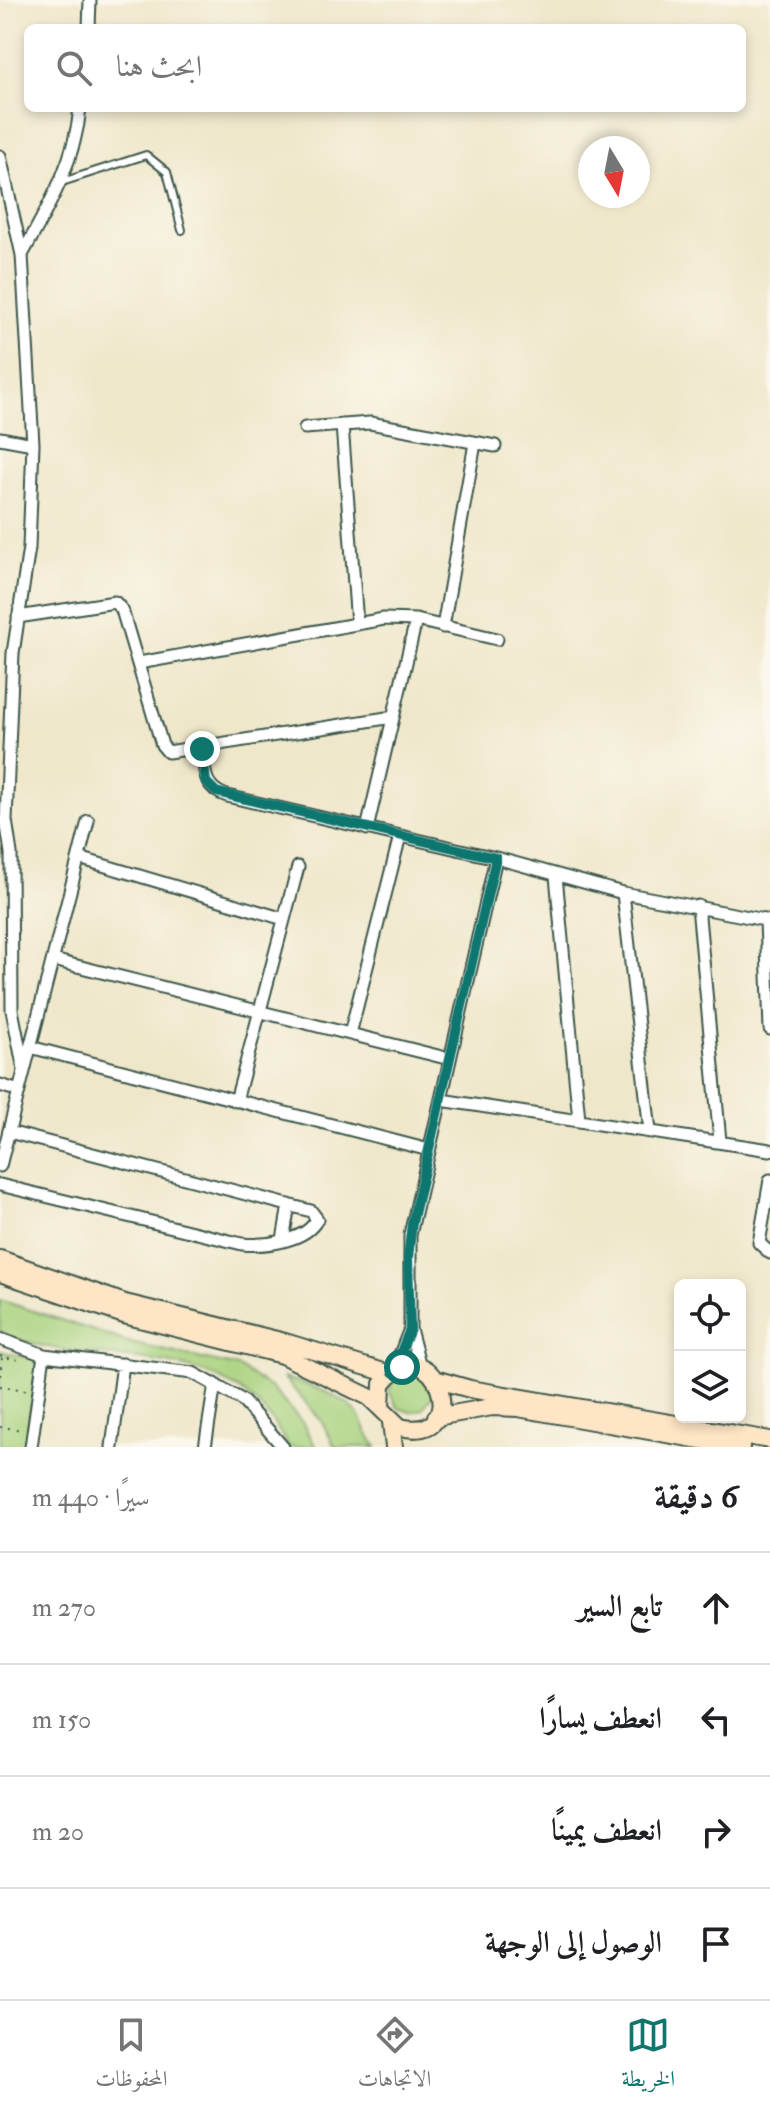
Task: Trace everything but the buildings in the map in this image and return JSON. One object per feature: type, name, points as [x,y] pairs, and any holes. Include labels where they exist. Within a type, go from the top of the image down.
[{"type":"main road","points":[[0,1259],[125,1303],[285,1342],[391,1373],[411,1366],[420,1367],[438,1380],[470,1389],[770,1440]]},
{"type":"main road","points":[[0,1273],[124,1315],[282,1355],[358,1391],[400,1427],[418,1428],[436,1417],[480,1409],[518,1408],[741,1447]]},
{"type":"main road","points":[[391,1373],[379,1396],[394,1447]]},
{"type":"main road","points":[[436,1417],[443,1399],[438,1380]]},
{"type":"main road","points":[[412,1447],[418,1428]]},
{"type":"street","points":[[89,24],[90,0]]},
{"type":"street","points":[[22,255],[62,182],[73,154],[79,112]]},
{"type":"street","points":[[0,156],[22,255],[33,444],[29,548],[4,733],[3,820],[11,853],[5,919],[6,1009],[24,1070]]},
{"type":"street","points":[[305,428],[370,423],[495,446]]},
{"type":"street","points":[[342,425],[357,624]]},
{"type":"street","points":[[0,438],[33,444]]},
{"type":"street","points":[[443,627],[475,443]]},
{"type":"street","points":[[18,617],[115,602],[122,610],[162,745],[168,752],[393,717]]},
{"type":"street","points":[[139,663],[384,619],[416,620],[497,639]]},
{"type":"street","points":[[367,829],[416,620]]},
{"type":"street","points":[[202,749],[206,782],[216,792],[496,858],[623,893],[768,920],[770,1029]]},
{"type":"street","points":[[0,1166],[88,821]]},
{"type":"street","points":[[350,1034],[400,836]]},
{"type":"street","points":[[79,858],[284,919]]},
{"type":"street","points":[[420,1367],[410,1329],[409,1246],[496,858]]},
{"type":"street","points":[[236,1101],[298,867]]},
{"type":"street","points":[[556,876],[579,1120]]},
{"type":"street","points":[[623,893],[650,1131]]},
{"type":"street","points":[[698,906],[720,1141]]},
{"type":"street","points":[[53,960],[450,1059]]},
{"type":"street","points":[[30,1047],[429,1150]]},
{"type":"street","points":[[0,1085],[19,1091]]},
{"type":"street","points":[[441,1100],[770,1150]]},
{"type":"street","points":[[0,1185],[242,1244],[268,1245],[283,1240],[310,1229],[317,1219],[311,1211],[9,1132]]},
{"type":"street","points":[[770,1180],[759,1243],[770,1253]]},
{"type":"street","points":[[283,1240],[289,1205]]},
{"type":"street","points":[[391,1373],[410,1329]]},
{"type":"street","points":[[0,1339],[44,1355],[193,1373],[242,1400],[283,1447]]},
{"type":"street","points":[[31,1447],[44,1355]]},
{"type":"street","points":[[112,1447],[123,1364]]},
{"type":"street","points":[[205,1447],[215,1384]]},
{"type":"lane","points":[[62,182],[146,155],[167,172],[182,230]]},
{"type":"path","points":[[0,1376],[1,1357],[24,1362]]},
{"type":"path","points":[[0,1386],[31,1391]]},
{"type":"path","points":[[0,1427],[26,1431]]},
{"type":"green space","points":[[0,1300],[131,1343],[238,1367],[271,1388],[302,1422],[316,1447],[288,1447],[263,1410],[232,1385],[197,1370],[38,1345],[0,1332]]},
{"type":"green space","points":[[0,1351],[38,1360],[27,1447],[0,1447]]},
{"type":"green space","points":[[426,1372],[433,1395],[422,1409],[410,1412],[398,1408],[389,1391],[395,1374]]},
{"type":"green space","points":[[283,1377],[343,1401],[360,1417],[377,1447],[335,1447],[321,1420]]},
{"type":"route","points":[[202,749],[206,782],[216,792],[496,858],[412,1223],[408,1258],[410,1329],[393,1372],[402,1367]]}]
